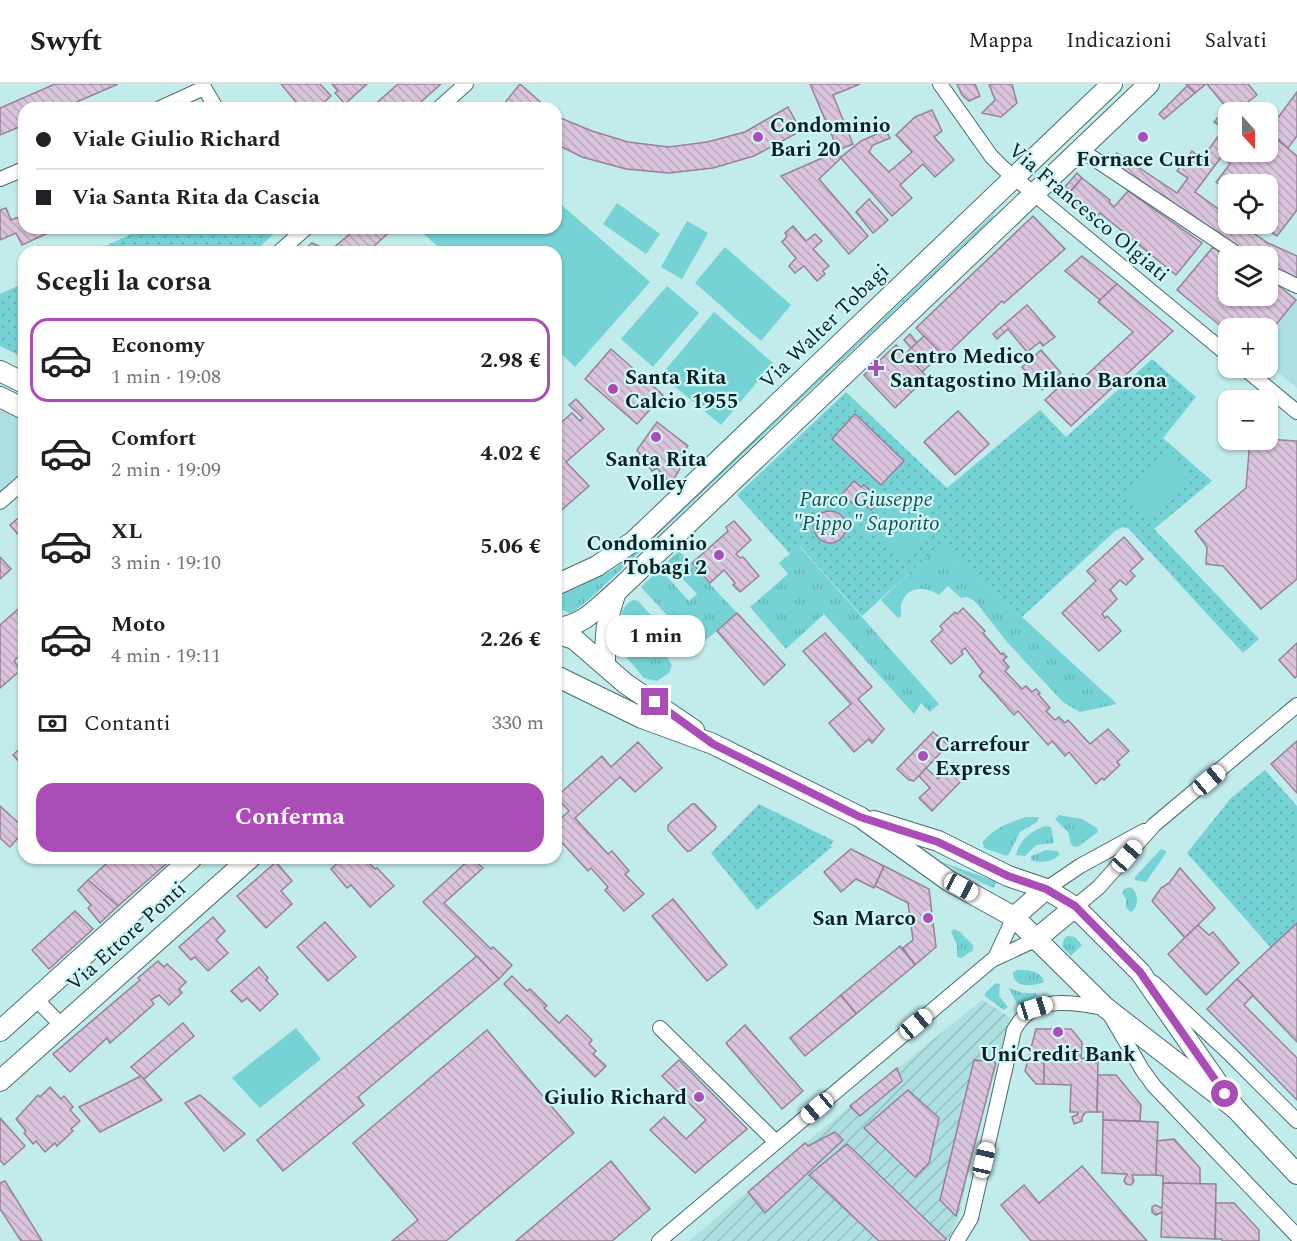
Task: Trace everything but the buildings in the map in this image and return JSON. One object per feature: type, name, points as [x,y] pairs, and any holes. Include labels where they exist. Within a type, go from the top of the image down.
[{"type":"street","points":[[446,102],[466,84]]},
{"type":"street","name":"Via Francesco Olgiati","points":[[940,84],[991,156],[1014,178],[1218,347]]},
{"type":"street","name":"Via Walter Tobagi","points":[[562,582],[597,566],[633,541],[1112,84]]},
{"type":"street","points":[[562,629],[581,621],[616,592],[1149,84]]},
{"type":"street","points":[[172,102],[203,86],[212,102]]},
{"type":"street","points":[[1081,150],[1225,246]]},
{"type":"street","points":[[0,179],[18,172]]},
{"type":"street","points":[[286,246],[299,234]]},
{"type":"street","points":[[1278,277],[1297,286]]},
{"type":"street","points":[[0,371],[18,380]]},
{"type":"street","points":[[1256,378],[1297,412]]},
{"type":"street","points":[[0,397],[18,406]]},
{"type":"street","points":[[0,502],[18,486]]},
{"type":"street","points":[[605,665],[605,628],[616,592]]},
{"type":"street","points":[[562,633],[574,639],[626,684],[670,712],[713,744]]},
{"type":"street","points":[[562,679],[642,718],[713,744],[860,817],[938,842],[1008,876],[1046,889],[1075,906],[1140,972],[1163,990],[1297,1121]]},
{"type":"street","points":[[658,1241],[995,958],[1035,940],[1099,887],[1154,825],[1297,705]]},
{"type":"street","points":[[860,817],[949,881],[993,903],[1014,917],[1106,1008],[1235,1108]]},
{"type":"street","points":[[995,958],[1014,917],[1046,889],[1080,866],[1154,825]]},
{"type":"street","name":"Via Ettore Ponti","points":[[0,1031],[185,864]]},
{"type":"street","name":"Via Ettore Ponti","points":[[0,1081],[243,864]]},
{"type":"street","points":[[1140,972],[1235,1108],[1297,1174]]},
{"type":"street","points":[[36,999],[62,1026]]},
{"type":"street","points":[[957,1241],[971,1218],[1014,1030],[1026,1013],[1048,1004],[1106,1008]]},
{"type":"street","points":[[1106,1008],[1154,1086],[1297,1236]]},
{"type":"street","points":[[660,1028],[776,1142]]},
{"type":"shaded area","points":[[1213,247],[1218,251],[1218,306],[1278,306],[1278,285],[1297,301],[1297,388],[1278,372],[1278,318],[1218,318],[1218,324],[1177,290]]},
{"type":"shaded area","points":[[0,403],[18,411],[18,478],[0,494]]},
{"type":"shaded area","points":[[982,1000],[1010,1017],[982,1117],[958,1218],[948,1241],[689,1241],[805,1143]]},
{"type":"green space","points":[[617,203],[660,234],[646,254],[603,224]]},
{"type":"green space","points":[[562,205],[650,282],[575,367],[562,355],[562,246],[437,246],[424,234],[562,234]]},
{"type":"green space","points":[[994,216],[594,595],[571,614],[562,610],[562,595],[611,571],[640,549]]},
{"type":"green space","points":[[687,221],[708,233],[682,279],[661,267]]},
{"type":"green space","points":[[131,234],[274,234],[260,246],[106,246]]},
{"type":"green space","points":[[725,247],[791,305],[761,341],[695,283]]},
{"type":"green space","points":[[18,286],[18,355],[0,346],[0,294]]},
{"type":"green space","points":[[667,286],[699,313],[653,367],[621,339]]},
{"type":"green space","points":[[714,312],[773,363],[721,425],[661,375]]},
{"type":"green space","name":"Parco Giuseppe \"Pippo\" Saporito","points":[[1152,359],[1196,397],[1163,438],[1212,481],[1154,529],[1259,639],[1243,653],[1129,529],[1123,527],[1115,531],[1022,617],[941,544],[862,616],[800,546],[790,554],[737,495],[846,392],[947,488],[1040,410],[1066,437]]},
{"type":"green space","points":[[1166,451],[1190,472],[1151,517],[1127,496]]},
{"type":"green space","points":[[892,506],[925,538],[904,559],[872,527]]},
{"type":"green space","points":[[941,543],[1117,704],[1080,712],[1063,702],[1007,642],[975,601],[967,597],[961,598],[948,586],[939,595],[924,589],[913,590],[905,596],[901,607],[901,617],[898,618],[881,600]]},
{"type":"green space","points":[[799,546],[939,704],[930,712],[921,703],[914,714],[824,614],[786,649],[750,607],[788,574],[779,563]]},
{"type":"green space","points":[[679,551],[737,613],[697,648],[641,587],[660,569],[689,601],[697,594],[667,562]]},
{"type":"green space","points":[[633,600],[638,601],[676,643],[676,648],[672,650],[645,633],[622,631],[620,622],[622,613],[626,605]]},
{"type":"green space","points":[[627,646],[643,653],[667,657],[672,665],[669,673],[657,681],[644,678],[622,652]]},
{"type":"green space","points":[[1265,770],[1297,806],[1297,923],[1271,948],[1187,853],[1231,798]]},
{"type":"green space","points":[[759,804],[834,841],[830,845],[832,847],[757,910],[711,853]]},
{"type":"green space","points":[[1059,815],[1082,819],[1097,828],[1098,832],[1079,846],[1074,847],[1068,832],[1055,819]]},
{"type":"green space","points":[[1026,817],[1039,817],[1037,822],[1020,832],[1009,854],[1006,856],[984,848],[983,842],[992,833]]},
{"type":"green space","points":[[1045,826],[1051,827],[1054,843],[1036,845],[1025,856],[1016,855],[1020,844],[1027,836]]},
{"type":"green space","points":[[1161,849],[1166,853],[1146,882],[1135,880],[1135,877]]},
{"type":"green space","points":[[1046,850],[1057,851],[1060,854],[1047,862],[1031,860],[1031,856]]},
{"type":"green space","points":[[942,862],[997,882],[993,888]]},
{"type":"green space","points":[[1130,887],[1136,893],[1137,899],[1135,908],[1131,912],[1126,908],[1126,899],[1122,893],[1124,889]]},
{"type":"green space","points":[[954,929],[973,945],[973,950],[962,958],[957,957],[957,945],[951,932]]},
{"type":"green space","points":[[1067,936],[1075,937],[1082,945],[1071,956],[1062,946]]},
{"type":"green space","points":[[1018,970],[1037,973],[1044,982],[1034,985],[1019,984],[1013,972]]},
{"type":"green space","points":[[996,983],[1000,984],[999,996],[1008,1007],[1004,1010],[985,996],[985,993]]},
{"type":"green space","points":[[1009,988],[1023,993],[1036,993],[1038,996],[1018,1006]]},
{"type":"green space","points":[[296,1028],[321,1059],[260,1108],[232,1078]]},
{"type":"place","name":"Condominio Bari 20","points":[[758,137]]},
{"type":"place","name":"Fornace Curti","points":[[1143,137]]},
{"type":"place","name":"Centro Medico Santagostino Milano Barona","points":[[876,368]]},
{"type":"place","name":"Santa Rita Calcio 1955","points":[[613,389]]},
{"type":"place","name":"Santa Rita Volley","points":[[656,437]]},
{"type":"place","name":"Condominio Tobagi 2","points":[[719,555]]},
{"type":"place","name":"Carrefour Express","points":[[923,756]]},
{"type":"place","name":"San Marco","points":[[928,918]]},
{"type":"place","name":"UniCredit Bank","points":[[1058,1032]]},
{"type":"place","name":"Giulio Richard","points":[[699,1097]]},
{"type":"route","points":[[655,702],[713,744],[860,817],[938,842],[1008,876],[1046,889],[1075,906],[1140,972],[1225,1094]]}]
